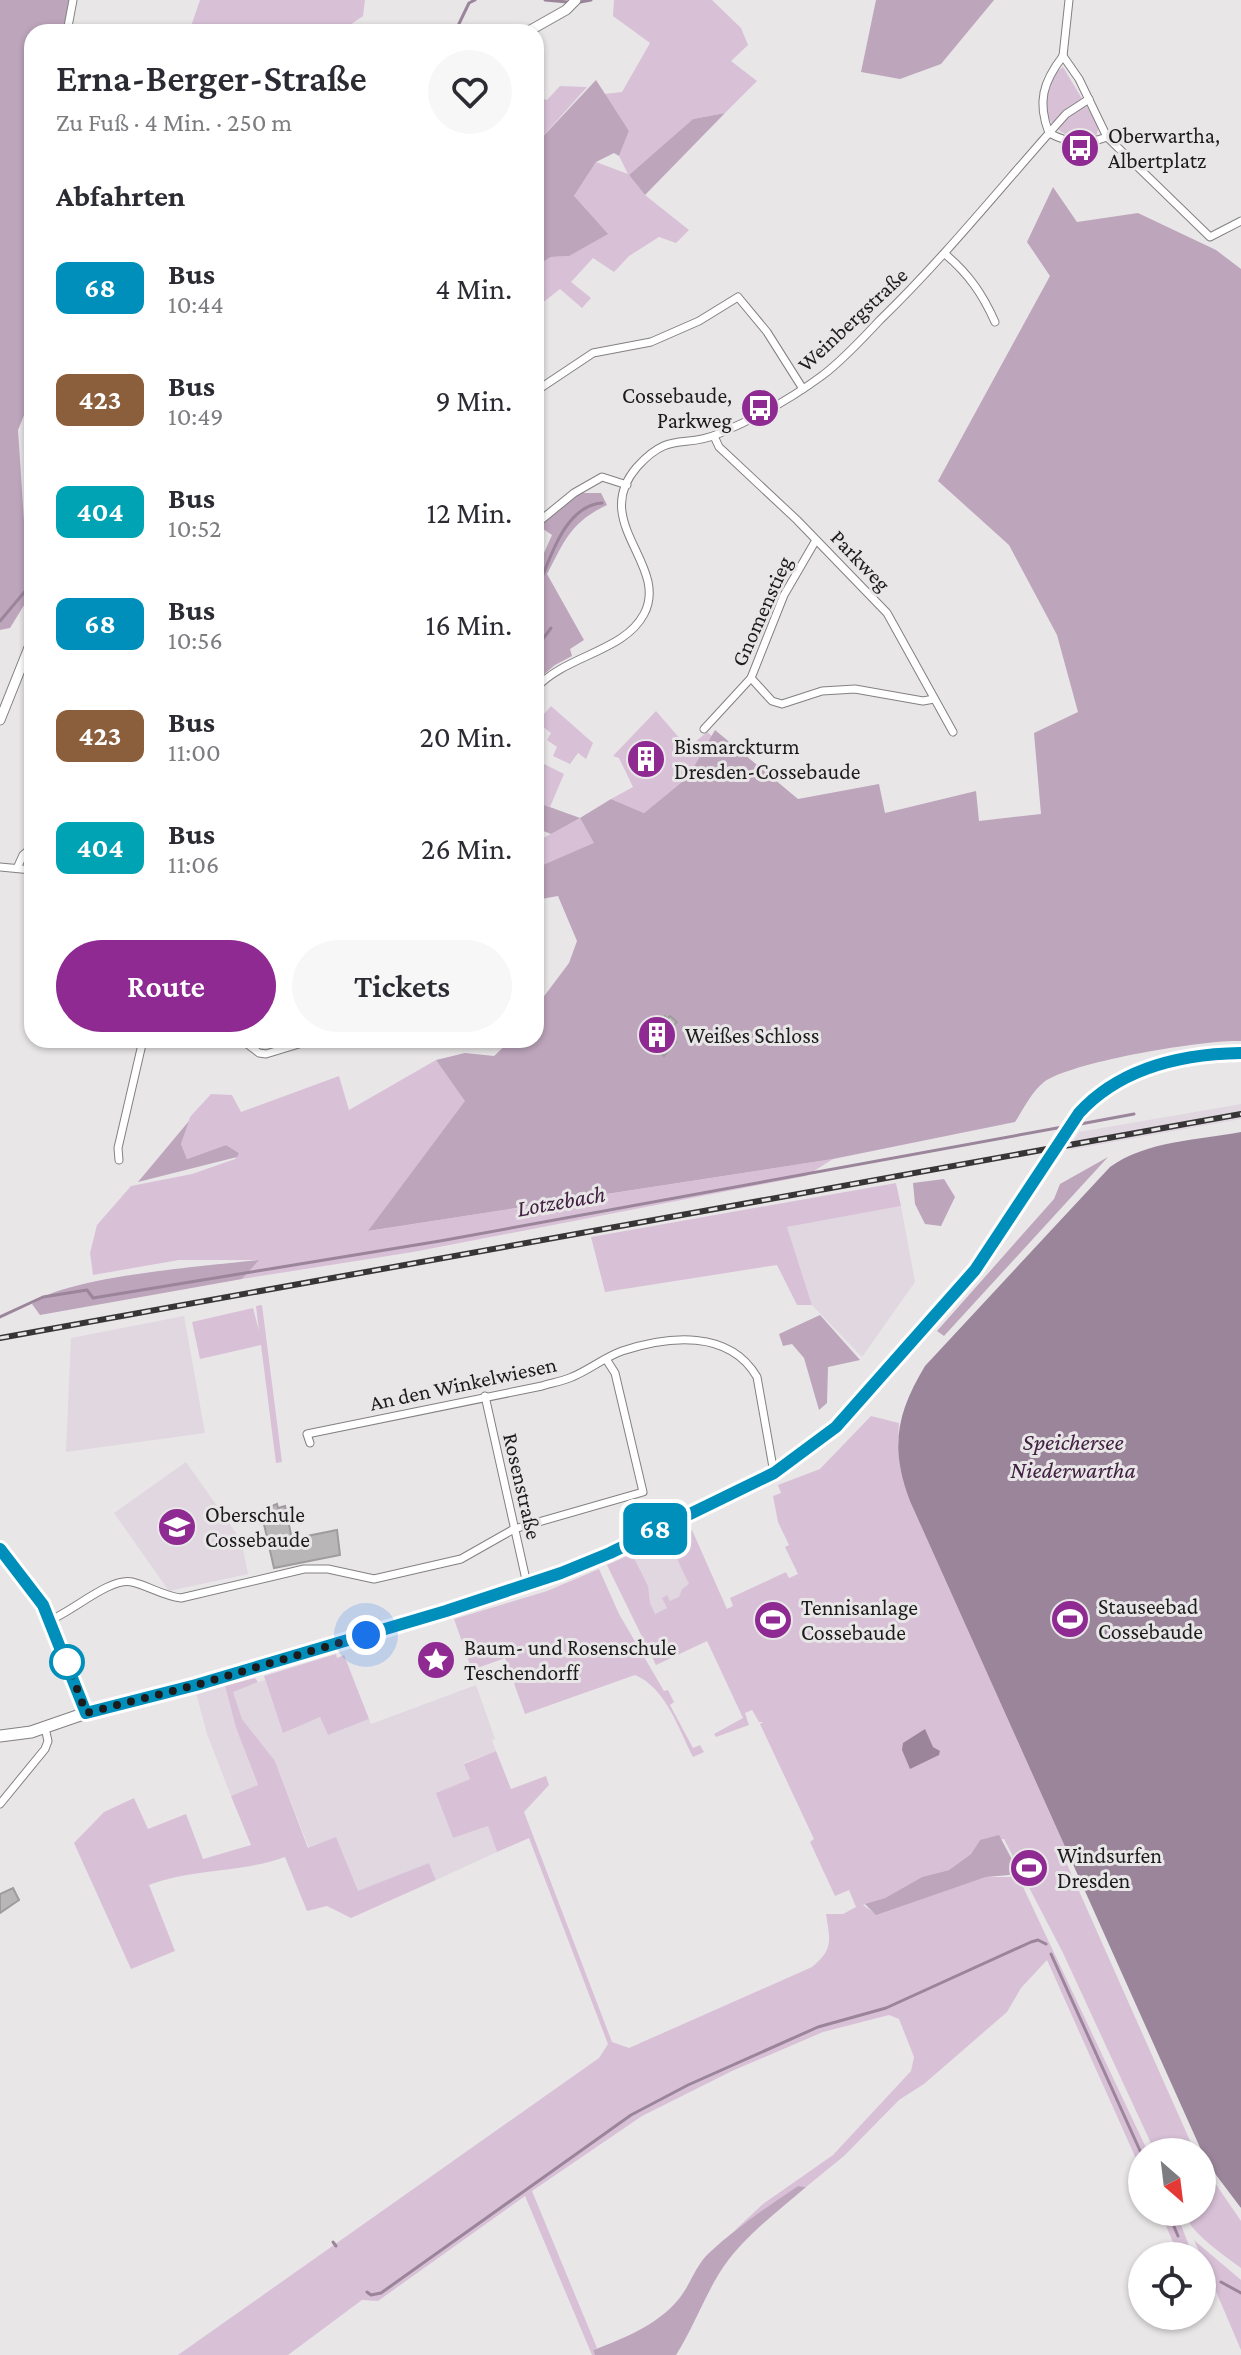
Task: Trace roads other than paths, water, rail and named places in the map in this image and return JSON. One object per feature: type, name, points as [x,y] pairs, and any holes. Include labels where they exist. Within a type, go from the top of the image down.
[{"type":"main road","points":[[0,1736],[45,1728],[86,1713],[196,1685],[527,1584],[598,1558],[774,1473],[820,1441],[862,1399],[975,1270],[1073,1123],[1101,1092],[1125,1076],[1155,1066],[1241,1053]]},
{"type":"street","points":[[68,24],[73,0]]},
{"type":"street","points":[[541,24],[566,10],[576,0]]},
{"type":"street","points":[[1069,0],[1063,56],[1042,90],[1040,104],[1049,133],[1064,141],[1078,144],[1107,137]]},
{"type":"street","points":[[1063,56],[1107,137],[1210,237],[1241,221]]},
{"type":"street","name":"Weinbergstraße","points":[[627,485],[638,466],[667,443],[714,436],[803,389],[846,354],[945,254],[1066,114],[1089,99]]},
{"type":"street","points":[[945,254],[962,268],[982,294],[995,322]]},
{"type":"street","points":[[544,386],[593,353],[651,342],[699,321],[738,297],[767,332],[803,389]]},
{"type":"street","name":"Parkweg","points":[[714,436],[719,447],[887,613],[953,732]]},
{"type":"street","points":[[544,517],[574,493],[602,477],[627,485],[620,512],[647,578],[649,600],[645,614],[621,638],[558,668],[544,681]]},
{"type":"street","name":"Gnomenstieg","points":[[704,729],[751,678],[784,595],[816,540]]},
{"type":"street","points":[[0,720],[24,660]]},
{"type":"street","points":[[751,678],[772,701],[782,704],[822,691],[855,689],[923,701],[934,699]]},
{"type":"street","points":[[18,866],[24,854]]},
{"type":"street","points":[[0,867],[24,868]]},
{"type":"street","points":[[119,1160],[118,1148],[141,1048]]},
{"type":"street","points":[[252,1048],[266,1054],[286,1048]]},
{"type":"street","name":"An den Winkelwiesen","points":[[310,1443],[307,1434],[571,1378],[622,1351],[689,1338],[713,1341],[751,1367],[757,1377],[774,1473]]},
{"type":"street","points":[[50,1620],[116,1583],[130,1581],[164,1596],[181,1598],[304,1569],[328,1569],[374,1579],[461,1559],[514,1529],[643,1492],[615,1373],[606,1359]]},
{"type":"street","name":"Rosenstraße","points":[[485,1396],[527,1584]]},
{"type":"street","points":[[0,1549],[43,1605],[86,1713]]},
{"type":"street","points":[[0,1804],[45,1749],[45,1728]]},
{"type":"water","name":"Speichersee Niederwartha","points":[[1241,1132],[1241,2208],[1216,2175],[1216,2138],[1196,2138],[910,1501],[898,1448],[902,1416],[925,1366],[1110,1167],[1140,1152]]},
{"type":"water","points":[[925,1729],[933,1747],[940,1751],[939,1755],[910,1769],[902,1750],[903,1743]]},
{"type":"waterway","name":"Lotzebach","points":[[459,24],[469,3],[475,0]]},
{"type":"waterway","name":"Lotzebach","points":[[545,0],[568,2]]},
{"type":"waterway","name":"Lotzebach","points":[[575,3],[591,0]]},
{"type":"waterway","points":[[544,572],[567,525],[588,506],[602,503]]},
{"type":"waterway","name":"Lotzebach","points":[[0,621],[24,592]]},
{"type":"waterway","points":[[544,637],[551,628]]},
{"type":"waterway","name":"Lotzebach","points":[[1075,1125],[1134,1114]]},
{"type":"waterway","name":"Lotzebach","points":[[0,1317],[43,1297],[87,1290],[93,1298],[440,1241],[1068,1126]]},
{"type":"waterway","points":[[367,2292],[371,2295],[381,2293],[631,2115],[688,2085],[818,2027],[886,2008],[1031,1942],[1038,1940],[1046,1944]]},
{"type":"waterway","points":[[1051,1954],[1134,2138]]},
{"type":"waterway","points":[[1174,2226],[1178,2236]]},
{"type":"waterway","points":[[333,2242],[336,2246]]},
{"type":"waterway","points":[[1221,2282],[1241,2293]]},
{"type":"railway","points":[[0,1338],[1241,1114]]},
{"type":"place","name":"Oberwartha, Albertplatz","points":[[1080,148]]},
{"type":"place","name":"Cossebaude, Parkweg","points":[[760,408]]},
{"type":"place","name":"Bismarckturm Dresden-Cossebaude","points":[[646,759]]},
{"type":"place","name":"Weißes Schloss","points":[[657,1035]]},
{"type":"place","name":"Oberschule Cossebaude","points":[[177,1527]]},
{"type":"place","name":"Stauseebad Cossebaude","points":[[1070,1619]]},
{"type":"place","name":"Tennisanlage Cossebaude","points":[[773,1620]]},
{"type":"place","name":"Baum- und Rosenschule Teschendorff","points":[[436,1660]]},
{"type":"place","name":"Windsurfen Dresden","points":[[1029,1868]]}]
